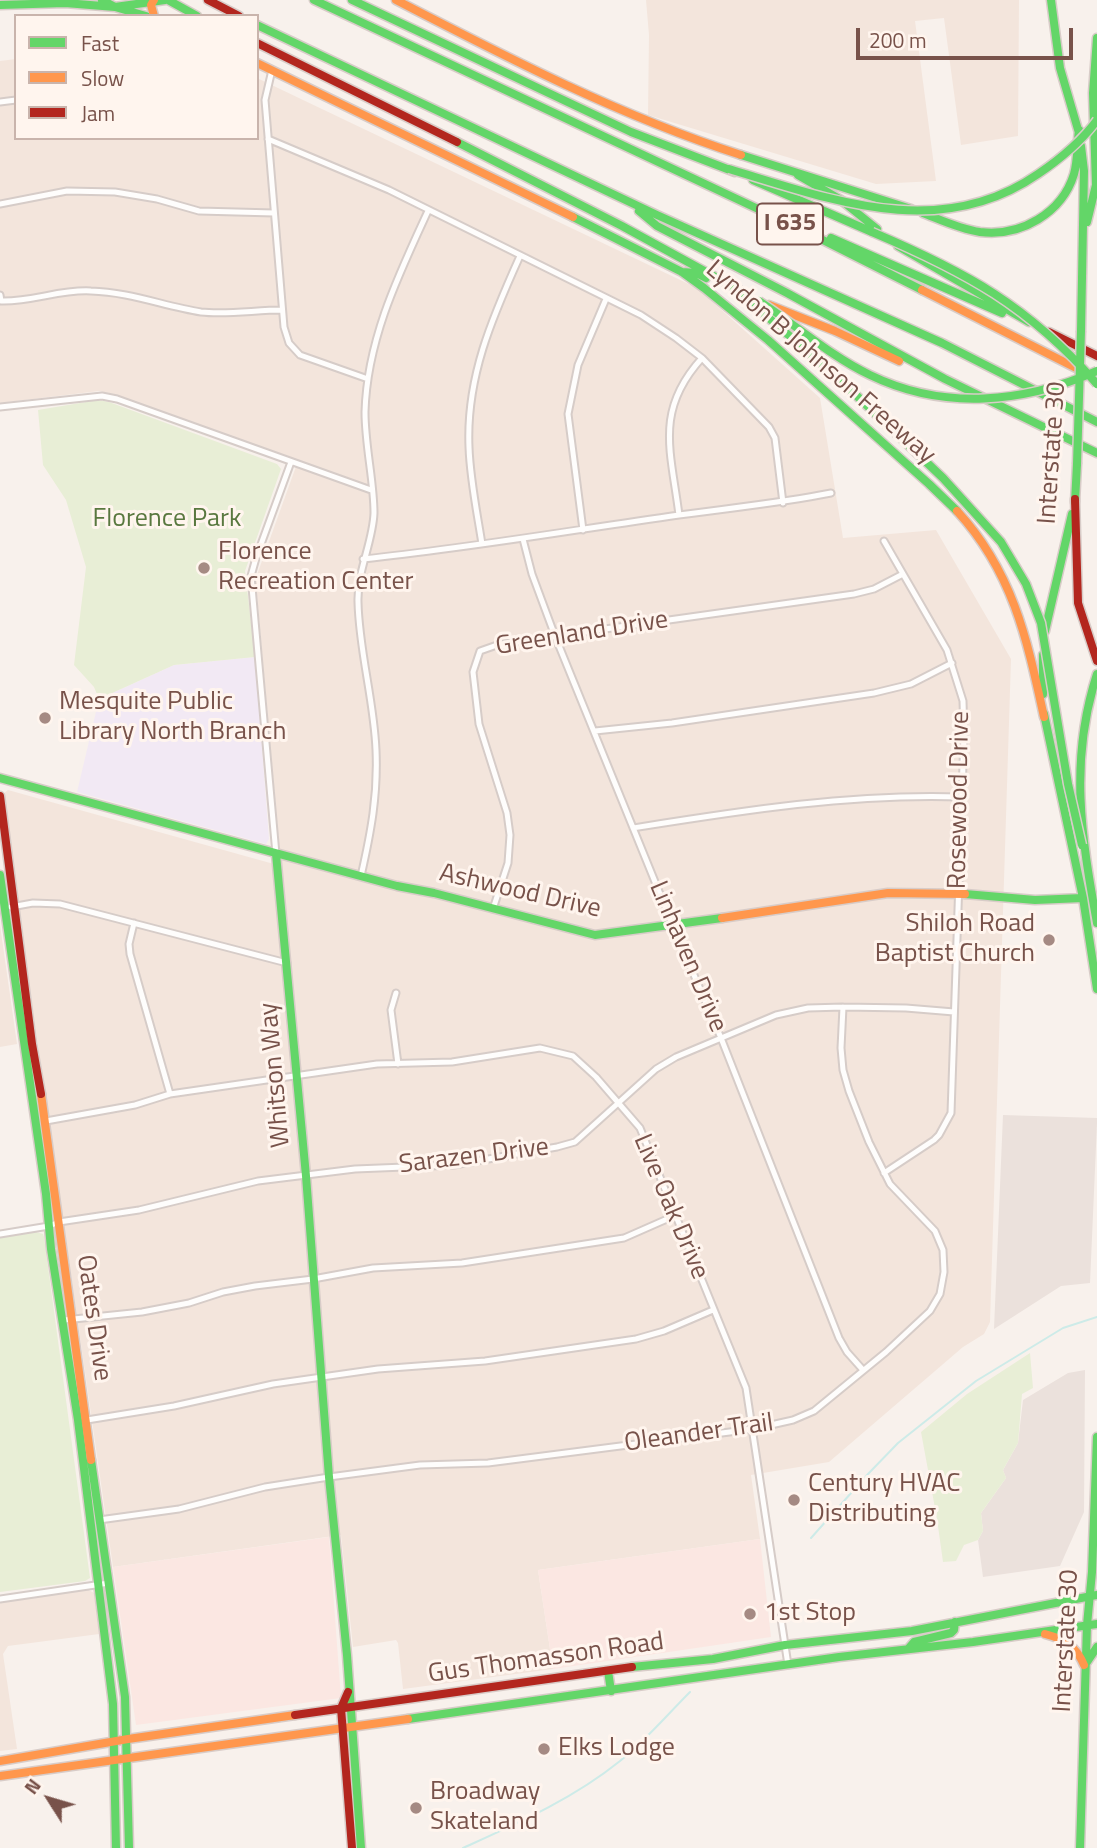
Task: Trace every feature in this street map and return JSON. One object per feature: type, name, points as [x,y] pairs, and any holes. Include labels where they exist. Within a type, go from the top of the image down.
[{"type":"main road","points":[[102,0],[137,14]]},
{"type":"main road","points":[[0,5],[65,3],[115,7],[167,0],[193,14]]},
{"type":"main road","points":[[208,0],[235,14]]},
{"type":"main road","name":"I 635","points":[[314,0],[807,232],[1097,381]]},
{"type":"main road","points":[[352,0],[631,132],[729,169],[971,276],[1042,325],[1097,381]]},
{"type":"main road","points":[[396,0],[524,66],[619,110],[798,175],[822,180],[979,232],[997,234],[1016,231],[1048,214],[1069,188],[1075,172],[1079,130]]},
{"type":"main road","name":"Interstate 30","points":[[1051,0],[1060,68],[1079,130],[1084,171],[1075,499],[1066,547],[1046,622],[1042,675],[1044,717],[1083,898],[1097,989]]},
{"type":"main road","name":"Lyndon B Johnson Freeway","points":[[259,26],[626,200],[942,343],[1097,422]]},
{"type":"main road","points":[[1083,236],[1096,187],[1096,134],[1092,93],[1093,58],[1097,37]]},
{"type":"main road","points":[[259,44],[650,239],[726,282],[870,375],[899,387],[967,400],[1007,398],[1059,388],[1097,372]]},
{"type":"main road","name":"Lyndon B Johnson Freeway","points":[[259,64],[488,174],[682,272],[711,292],[945,500],[979,539],[996,563],[1022,621],[1044,717]]},
{"type":"main road","points":[[729,169],[867,207],[921,212],[956,211],[995,200],[1035,179],[1083,139],[1097,120]]},
{"type":"main road","points":[[798,175],[841,200],[905,251],[1035,325],[1097,356]]},
{"type":"main road","points":[[626,200],[657,226],[925,368],[1097,453]]},
{"type":"main road","points":[[807,232],[839,240],[1035,325]]},
{"type":"main road","points":[[682,272],[696,273],[728,289],[835,331],[905,364],[925,368]]},
{"type":"main road","points":[[741,292],[819,361],[965,499],[1001,542],[1026,584],[1041,623],[1047,651],[1068,784],[1097,923]]},
{"type":"main road","points":[[1075,499],[1078,603],[1097,661]]},
{"type":"main road","points":[[1082,845],[1078,782],[1084,719],[1097,674]]},
{"type":"main road","name":"Ashwood Drive","points":[[0,778],[276,854],[595,935],[673,926],[877,894],[958,894],[1021,900],[1083,898]]},
{"type":"main road","name":"Oates Drive","points":[[0,796],[4,857],[16,907],[83,1420],[98,1585],[113,1704],[116,1848]]},
{"type":"main road","name":"Whitson Way","points":[[276,854],[351,1707],[347,1728]]},
{"type":"main road","name":"Oates Drive","points":[[0,875],[46,1194],[48,1226],[68,1320]]},
{"type":"main road","name":"Interstate 30","points":[[1080,1848],[1087,1625],[1093,1596],[1097,1437]]},
{"type":"main road","name":"Oates Drive","points":[[94,1521],[109,1583],[125,1697],[129,1848]]},
{"type":"main road","points":[[1093,1546],[1097,1558]]},
{"type":"main road","name":"Gus Thomasson Road","points":[[0,1761],[114,1741],[341,1708],[713,1659],[785,1645],[912,1631],[1093,1596]]},
{"type":"main road","points":[[908,1649],[914,1642],[951,1633],[955,1622]]},
{"type":"main road","name":"Gus Thomasson Road","points":[[0,1776],[1097,1624]]},
{"type":"main road","points":[[1039,1633],[1060,1638],[1076,1647],[1087,1667]]},
{"type":"main road","points":[[1087,1667],[1097,1647]]},
{"type":"main road","points":[[608,1671],[611,1691]]},
{"type":"main road","points":[[349,1690],[341,1708],[347,1728],[361,1848]]},
{"type":"main road","points":[[347,1728],[352,1848]]},
{"type":"street","points":[[272,70],[265,100],[282,310],[289,343],[300,355],[368,379]]},
{"type":"street","points":[[268,139],[389,190],[659,326],[702,358],[774,432],[783,503]]},
{"type":"street","points":[[0,204],[67,191],[115,192],[156,199],[199,211],[274,213]]},
{"type":"street","points":[[361,876],[374,819],[377,790],[376,747],[358,604],[363,559],[374,513],[365,414],[368,379],[386,306],[428,211]]},
{"type":"street","points":[[482,544],[469,449],[472,386],[494,313],[520,256]]},
{"type":"street","points":[[0,295],[1,301],[17,301],[88,290],[138,296],[204,312],[282,310]]},
{"type":"street","points":[[583,530],[568,414],[578,366],[607,299]]},
{"type":"street","points":[[680,515],[671,454],[671,409],[680,385],[702,358]]},
{"type":"street","points":[[0,407],[102,396],[117,399],[371,490]]},
{"type":"street","name":"Whitson Way","points":[[276,854],[251,576],[291,462]]},
{"type":"street","points":[[363,559],[444,551],[680,515],[783,503],[831,493]]},
{"type":"street","name":"Linhaven Drive","points":[[523,539],[532,574],[555,636],[721,1038],[839,1338],[863,1370]]},
{"type":"street","name":"Rosewood Drive","points":[[884,541],[936,629],[952,663],[962,701],[962,797],[951,1113],[934,1140],[884,1173]]},
{"type":"street","name":"Greenland Drive","points":[[494,909],[508,863],[509,824],[479,724],[474,664],[484,648],[854,594],[874,589],[903,574]]},
{"type":"street","points":[[594,731],[672,723],[874,693],[911,684],[952,663]]},
{"type":"street","points":[[633,828],[716,815],[871,799],[918,795],[962,797]]},
{"type":"street","points":[[5,908],[33,903],[60,904],[287,963]]},
{"type":"street","points":[[134,923],[128,944],[130,954],[170,1094]]},
{"type":"street","points":[[396,993],[391,1010],[398,1063]]},
{"type":"street","name":"Sarazen Drive","points":[[0,1234],[139,1210],[258,1181],[355,1169],[454,1165],[557,1147],[575,1142],[656,1069],[776,1015],[808,1007],[906,1008],[954,1012]]},
{"type":"street","name":"Oleander Trail","points":[[94,1521],[180,1508],[254,1489],[329,1477],[420,1465],[488,1463],[753,1429],[793,1420],[814,1411],[886,1352],[930,1311],[940,1294],[944,1272],[943,1250],[935,1231],[884,1173],[849,1091],[843,1070],[843,1007]]},
{"type":"street","name":"Live Oak Drive","points":[[34,1123],[135,1105],[170,1094],[398,1063],[452,1062],[540,1048],[573,1056],[596,1077],[645,1137],[674,1216],[746,1388],[788,1665]]},
{"type":"street","points":[[68,1320],[142,1312],[189,1303],[223,1292],[373,1268],[462,1263],[624,1238],[674,1216]]},
{"type":"street","points":[[83,1420],[174,1406],[273,1384],[378,1369],[485,1361],[636,1339],[664,1331],[713,1310]]},
{"type":"street","points":[[0,1599],[109,1583]]},
{"type":"shaded area","points":[[646,0],[1019,0],[1018,136],[961,145],[944,18],[915,21],[936,181],[876,184],[648,115],[649,35]]},
{"type":"shaded area","points":[[14,59],[14,140],[259,140],[259,79],[697,288],[820,398],[843,538],[936,530],[1011,659],[990,1322],[984,1334],[963,1347],[829,1462],[751,1475],[760,1539],[538,1570],[553,1669],[403,1689],[396,1640],[353,1647],[341,1535],[113,1567],[2,795],[8,790],[281,866],[256,584],[298,461],[114,394],[99,391],[0,403],[0,61]]},
{"type":"shaded area","points":[[255,657],[269,839],[266,844],[77,792],[99,699],[174,665]]},
{"type":"shaded area","points":[[0,925],[17,1044],[0,1047]]},
{"type":"shaded area","points":[[1003,1115],[1097,1118],[1097,1123],[1090,1283],[1061,1286],[994,1329]]},
{"type":"shaded area","points":[[1085,1370],[1084,1512],[1060,1566],[983,1577],[978,1540],[983,1531],[981,1513],[1006,1478],[1003,1470],[1018,1443],[1023,1400],[1068,1373]]},
{"type":"shaded area","points":[[329,1537],[341,1698],[136,1725],[113,1567]]},
{"type":"shaded area","points":[[760,1539],[771,1637],[553,1669],[538,1570]]},
{"type":"shaded area","points":[[87,1589],[94,1593],[99,1634],[8,1646],[3,1654],[17,1749],[0,1751],[0,1601]]},
{"type":"green space","name":"Florence Park","points":[[98,400],[277,464],[281,469],[245,571],[255,657],[174,665],[99,699],[94,687],[74,665],[86,567],[66,500],[43,465],[38,410]]},
{"type":"green space","points":[[36,1232],[44,1237],[90,1578],[85,1581],[0,1592],[0,1237]]},
{"type":"green space","points":[[1030,1353],[1033,1388],[1022,1394],[1018,1443],[1003,1470],[1006,1478],[981,1513],[983,1531],[978,1540],[964,1545],[956,1561],[943,1562],[921,1432],[967,1394]]},
{"type":"waterway","points":[[811,1538],[898,1443],[976,1381],[1063,1328],[1097,1317]]},
{"type":"waterway","points":[[463,1848],[544,1809],[602,1775],[638,1745],[690,1692]]},
{"type":"traffic: fast","points":[[102,0],[139,14]]},
{"type":"traffic: fast","points":[[0,5],[65,3],[115,7],[165,0]]},
{"type":"traffic: fast","points":[[168,0],[193,14]]},
{"type":"traffic: fast","points":[[314,0],[807,232],[922,290]]},
{"type":"traffic: fast","points":[[352,0],[631,132],[735,172]]},
{"type":"traffic: fast","points":[[1051,0],[1060,68],[1079,133]]},
{"type":"traffic: fast","points":[[259,26],[657,215],[942,343],[1097,422]]},
{"type":"traffic: fast","points":[[1087,222],[1096,185],[1093,93],[1097,38]]},
{"type":"traffic: fast","points":[[729,169],[807,192],[885,209],[924,210],[963,206],[1001,195],[1038,174],[1070,150],[1097,120]]},
{"type":"traffic: fast","points":[[923,213],[958,227],[980,232],[995,233],[1025,226],[1050,211],[1068,188],[1075,169],[1079,130]]},
{"type":"traffic: fast","points":[[457,142],[622,226],[741,291]]},
{"type":"traffic: fast","points":[[1081,146],[1084,171],[1081,331]]},
{"type":"traffic: fast","points":[[741,155],[911,209]]},
{"type":"traffic: fast","points":[[798,175],[841,200],[877,229]]},
{"type":"traffic: fast","points":[[753,180],[872,232]]},
{"type":"traffic: fast","points":[[639,211],[657,226],[945,379],[1097,453]]},
{"type":"traffic: fast","points":[[573,217],[682,272],[704,288],[768,340],[957,511]]},
{"type":"traffic: fast","points":[[872,232],[967,277],[1021,312],[1072,357],[1097,384]]},
{"type":"traffic: fast","points":[[831,238],[1002,313]]},
{"type":"traffic: fast","points":[[898,246],[1029,322]]},
{"type":"traffic: fast","points":[[682,272],[696,273],[706,278]]},
{"type":"traffic: fast","points":[[740,293],[837,377],[943,478],[1001,542],[1026,584],[1041,623],[1068,784],[1082,845]]},
{"type":"traffic: fast","points":[[759,301],[855,367],[898,386],[926,394],[955,398],[1013,396],[1069,382],[1097,371]]},
{"type":"traffic: fast","points":[[1077,464],[1081,331]]},
{"type":"traffic: fast","points":[[1075,502],[1077,464]]},
{"type":"traffic: fast","points":[[1045,631],[1072,514]]},
{"type":"traffic: fast","points":[[1043,655],[1043,694]]},
{"type":"traffic: fast","points":[[1097,674],[1088,706],[1080,768],[1086,859],[1097,923]]},
{"type":"traffic: fast","points":[[1044,714],[1083,898],[1097,989]]},
{"type":"traffic: fast","points":[[0,778],[397,886],[595,935],[722,918]]},
{"type":"traffic: fast","points":[[276,854],[306,1176],[329,1477],[347,1655],[361,1848]]},
{"type":"traffic: fast","points":[[0,875],[46,1194],[51,1249],[78,1420],[113,1704],[116,1848]]},
{"type":"traffic: fast","points":[[965,894],[1035,900],[1083,898]]},
{"type":"traffic: fast","points":[[1080,1848],[1087,1625],[1092,1572],[1097,1437]]},
{"type":"traffic: fast","points":[[91,1460],[125,1697],[129,1848]]},
{"type":"traffic: fast","points":[[632,1667],[713,1659],[785,1645],[912,1631],[1097,1595]]},
{"type":"traffic: fast","points":[[908,1649],[914,1642],[951,1633],[955,1622]]},
{"type":"traffic: fast","points":[[408,1719],[839,1657],[973,1642],[1097,1624]]},
{"type":"traffic: fast","points":[[1087,1662],[1097,1647]]},
{"type":"traffic: fast","points":[[608,1671],[611,1691]]},
{"type":"traffic: slow","points":[[153,14],[151,5],[154,0]]},
{"type":"traffic: slow","points":[[396,0],[608,104],[696,140],[741,155]]},
{"type":"traffic: slow","points":[[259,64],[573,217]]},
{"type":"traffic: slow","points":[[922,290],[1088,374]]},
{"type":"traffic: slow","points":[[769,305],[835,331],[899,361]]},
{"type":"traffic: slow","points":[[957,511],[976,534],[1005,582],[1024,634],[1044,717]]},
{"type":"traffic: slow","points":[[722,918],[888,893],[965,894]]},
{"type":"traffic: slow","points":[[41,1094],[91,1460]]},
{"type":"traffic: slow","points":[[1045,1634],[1069,1644],[1084,1665]]},
{"type":"traffic: slow","points":[[0,1761],[295,1715]]},
{"type":"traffic: slow","points":[[0,1776],[408,1719]]},
{"type":"traffic: jam","points":[[208,0],[235,14]]},
{"type":"traffic: jam","points":[[259,44],[457,142]]},
{"type":"traffic: jam","points":[[1049,332],[1097,356]]},
{"type":"traffic: jam","points":[[1075,499],[1078,603],[1097,661]]},
{"type":"traffic: jam","points":[[0,796],[32,1044],[41,1094]]},
{"type":"traffic: jam","points":[[295,1715],[632,1667]]},
{"type":"traffic: jam","points":[[348,1692],[341,1708],[352,1848]]},
{"type":"place","name":"Florence Recreation Center","points":[[204,568]]},
{"type":"place","name":"Mesquite Public Library North Branch","points":[[45,718]]},
{"type":"place","name":"Shiloh Road Baptist Church","points":[[1049,940]]},
{"type":"place","name":"Century HVAC Distributing","points":[[794,1500]]},
{"type":"place","name":"1st Stop","points":[[750,1614]]},
{"type":"place","name":"Elks Lodge","points":[[544,1749]]},
{"type":"place","name":"Broadway Skateland","points":[[416,1808]]}]
